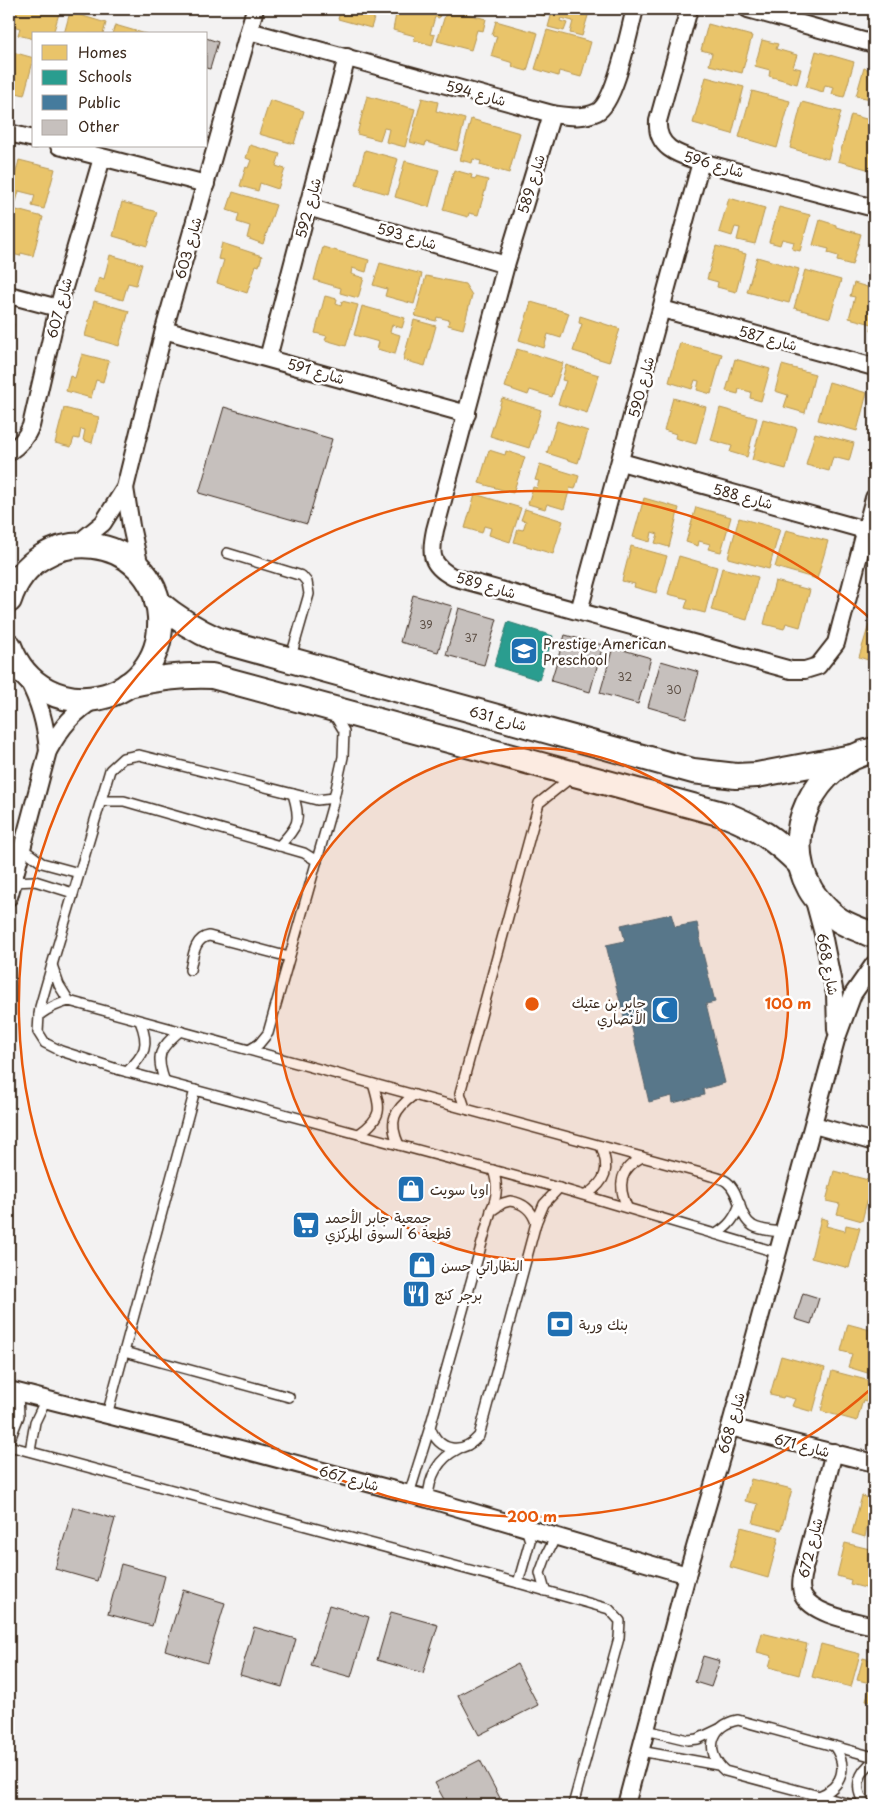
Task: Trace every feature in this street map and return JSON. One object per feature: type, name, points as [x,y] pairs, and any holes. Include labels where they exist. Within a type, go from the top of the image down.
[{"type":"main road","points":[[9,567],[37,559],[55,549],[76,545],[100,546],[112,550],[133,563],[142,572],[151,586],[160,617],[159,633],[149,662],[128,685]]},
{"type":"main road","points":[[9,600],[12,589],[23,573],[37,559]]},
{"type":"main road","name":"شارع 631","points":[[157,602],[182,622],[218,640],[693,771],[736,776],[757,776],[869,752]]},
{"type":"main road","points":[[9,646],[12,656],[23,673],[44,690],[57,696],[70,699],[98,698],[128,685],[163,677],[185,675],[212,676],[726,815],[748,824],[780,844],[800,864]]},
{"type":"main road","points":[[869,752],[826,775],[808,801],[799,832],[800,864],[811,890],[836,918],[870,934],[874,934]]},
{"type":"street","name":"شارع 603","points":[[76,545],[103,523],[125,488],[164,330],[255,9]]},
{"type":"street","name":"شارع 594","points":[[249,31],[552,114],[579,117],[599,110],[607,101],[614,88],[635,9]]},
{"type":"street","name":"شارع 596","points":[[689,9],[658,121],[657,130],[660,138],[676,153],[701,162],[874,208]]},
{"type":"street","points":[[748,9],[874,44]]},
{"type":"street","name":"شارع 592","points":[[268,358],[347,57]]},
{"type":"street","name":"شارع 589","points":[[552,114],[506,266],[431,547],[434,561],[441,571],[453,577],[791,670],[806,670],[818,666],[836,643],[874,498]]},
{"type":"street","points":[[9,133],[32,139]]},
{"type":"street","points":[[66,148],[206,184]]},
{"type":"street","name":"شارع 607","points":[[9,452],[18,447],[26,438],[31,426],[58,308],[102,158]]},
{"type":"street","name":"شارع 590","points":[[579,611],[701,162]]},
{"type":"street","name":"شارع 593","points":[[308,207],[506,266]]},
{"type":"street","points":[[9,295],[58,308]]},
{"type":"street","name":"شارع 587","points":[[662,310],[874,367]]},
{"type":"street","name":"شارع 591","points":[[164,330],[467,414]]},
{"type":"street","name":"شارع 588","points":[[621,462],[865,530]]},
{"type":"street","name":"شارع 603","points":[[125,488],[131,526],[142,572]]},
{"type":"street","points":[[23,673],[42,710],[48,751]]},
{"type":"street","points":[[11,890],[48,751],[68,720],[98,698]]},
{"type":"street","name":"شارع 668","points":[[811,890],[823,934],[835,994],[836,1040]]},
{"type":"street","name":"شارع 668","points":[[626,1805],[687,1576],[814,1125],[836,1040],[853,994],[874,964]]},
{"type":"street","points":[[814,1125],[874,1142]]},
{"type":"street","name":"شارع 667","points":[[13,1391],[428,1499],[687,1576]]},
{"type":"street","name":"شارع 671","points":[[730,1427],[874,1463]]},
{"type":"street","name":"شارع 672","points":[[834,1452],[802,1576],[801,1588],[804,1597],[810,1604],[821,1611],[874,1626]]},
{"type":"lane","points":[[227,553],[302,576],[307,582],[308,594],[290,660]]},
{"type":"lane","points":[[249,1050],[259,1044],[268,1033],[334,798],[343,757],[344,731],[331,709]]},
{"type":"lane","points":[[334,798],[317,800],[139,755],[122,758],[110,770],[40,1007],[38,1032],[44,1044],[126,1072],[586,1195],[778,1253]]},
{"type":"lane","points":[[465,1108],[460,1093],[539,803],[575,775]]},
{"type":"lane","points":[[279,846],[294,830],[298,813],[293,794]]},
{"type":"lane","points":[[101,801],[124,801],[304,853],[317,862]]},
{"type":"lane","points":[[22,848],[42,863],[79,873]]},
{"type":"lane","points":[[11,890],[35,881],[73,893]]},
{"type":"lane","points":[[190,970],[198,942],[209,936],[290,957]]},
{"type":"lane","points":[[52,965],[58,985],[69,1001]]},
{"type":"lane","points":[[39,1016],[59,1003],[69,1001],[726,1181],[736,1192],[743,1215],[752,1225],[762,1230],[784,1232]]},
{"type":"lane","points":[[126,1072],[140,1059],[146,1044],[140,1021]]},
{"type":"lane","points":[[165,1082],[159,1066],[160,1055],[166,1043],[180,1031]]},
{"type":"lane","points":[[359,1134],[372,1125],[378,1112],[379,1102],[372,1084]]},
{"type":"lane","points":[[107,1415],[195,1090]]},
{"type":"lane","points":[[399,1145],[394,1133],[395,1114],[414,1095]]},
{"type":"lane","points":[[586,1195],[599,1187],[605,1174],[606,1159],[601,1146]]},
{"type":"lane","points":[[627,1207],[621,1195],[620,1185],[631,1163],[642,1157]]},
{"type":"lane","points":[[409,1494],[430,1427],[491,1211],[495,1203],[497,1186],[493,1170]]},
{"type":"lane","points":[[428,1499],[430,1483],[437,1467],[448,1454],[467,1446],[479,1436],[536,1223],[544,1204],[559,1188]]},
{"type":"lane","points":[[491,1211],[503,1203],[518,1202],[530,1210],[536,1223]]},
{"type":"lane","points":[[716,1234],[727,1228],[736,1216],[740,1204]]},
{"type":"lane","points":[[124,1352],[289,1397]]},
{"type":"lane","points":[[9,1442],[19,1416],[13,1391]]},
{"type":"lane","points":[[30,1451],[35,1422],[46,1399]]},
{"type":"lane","points":[[430,1427],[433,1434],[444,1445],[459,1448]]},
{"type":"lane","points":[[9,1446],[609,1609],[620,1621],[619,1638],[573,1805]]},
{"type":"lane","points":[[518,1583],[530,1541],[526,1527]]},
{"type":"lane","points":[[545,1591],[540,1573],[556,1536]]},
{"type":"lane","points":[[646,1730],[688,1740],[698,1739],[725,1724],[738,1720],[874,1757]]},
{"type":"lane","points":[[718,1766],[712,1750],[713,1741],[719,1729]]},
{"type":"lane","points":[[819,1796],[832,1789],[841,1776],[842,1760],[834,1746]]},
{"type":"lane","points":[[640,1751],[718,1766],[725,1771],[853,1805]]},
{"type":"lane","points":[[866,1805],[859,1793],[859,1779],[868,1766],[874,1762]]},
{"type":"building: Homes","points":[[12,9],[60,10],[54,32],[32,32],[32,38],[18,35],[20,28],[9,25]]},
{"type":"building: Homes","points":[[300,9],[326,9],[324,15]]},
{"type":"building: Homes","points":[[341,9],[377,9],[371,28],[338,19]]},
{"type":"building: Homes","points":[[397,9],[442,9],[439,18],[435,17],[430,34],[435,35],[432,45],[414,40],[415,36],[393,30]]},
{"type":"building: Homes","points":[[447,9],[486,19],[483,31],[477,30],[471,50],[437,41]]},
{"type":"building: Homes","points":[[519,9],[547,9],[545,16]]},
{"type":"building: Homes","points":[[553,9],[590,9],[582,36],[570,33],[573,21],[561,18],[560,21],[567,23],[564,31],[548,27]]},
{"type":"building: Homes","points":[[70,12],[106,23],[104,32],[65,32]]},
{"type":"building: Homes","points":[[496,21],[538,33],[527,71],[512,67],[513,63],[491,56],[497,36],[492,35]]},
{"type":"building: Homes","points":[[708,24],[752,36],[742,73],[709,65],[712,53],[701,50]]},
{"type":"building: Homes","points":[[115,25],[139,32],[113,32]]},
{"type":"building: Homes","points":[[547,30],[591,42],[581,77],[559,71],[558,76],[535,69]]},
{"type":"building: Homes","points":[[762,40],[778,44],[776,49],[797,55],[793,67],[801,69],[797,84],[769,76],[770,70],[755,66]]},
{"type":"building: Homes","points":[[9,51],[32,57],[32,65],[24,95],[9,91]]},
{"type":"building: Homes","points":[[816,51],[854,62],[844,97],[832,94],[834,87],[825,85],[823,92],[806,87]]},
{"type":"building: Homes","points":[[864,68],[874,71],[874,107],[870,106],[871,99],[856,96]]},
{"type":"building: Homes","points":[[706,77],[744,87],[732,134],[693,123]]},
{"type":"building: Homes","points":[[752,91],[790,101],[777,148],[739,137]]},
{"type":"building: Homes","points":[[367,96],[415,109],[405,147],[386,142],[389,129],[384,128],[380,140],[357,134]]},
{"type":"building: Homes","points":[[422,98],[438,102],[436,111],[465,119],[457,151],[426,142],[425,146],[410,142]]},
{"type":"building: Homes","points":[[270,100],[304,111],[294,144],[259,134]]},
{"type":"building: Homes","points":[[802,102],[841,112],[828,159],[790,148]]},
{"type":"building: Homes","points":[[851,115],[874,121],[874,171],[838,161]]},
{"type":"building: Homes","points":[[471,119],[520,133],[509,173],[480,165],[481,161],[473,159],[472,163],[460,160]]},
{"type":"building: Homes","points":[[250,145],[280,154],[276,166],[285,169],[278,189],[260,183],[258,191],[240,186],[246,167],[248,168],[251,160],[246,158]]},
{"type":"building: Homes","points":[[365,150],[398,159],[388,194],[356,185]]},
{"type":"building: Homes","points":[[19,160],[55,169],[44,209],[32,206],[35,195],[19,191],[16,202],[9,200]]},
{"type":"building: Homes","points":[[405,161],[439,170],[429,207],[395,197]]},
{"type":"building: Homes","points":[[9,163],[13,164],[9,181]]},
{"type":"building: Homes","points":[[454,170],[472,175],[471,178],[476,179],[476,177],[488,180],[478,215],[469,213],[468,217],[443,210]]},
{"type":"building: Homes","points":[[233,192],[276,205],[263,244],[247,238],[250,226],[237,222],[239,214],[227,210]]},
{"type":"building: Homes","points":[[729,198],[765,208],[755,244],[737,240],[740,228],[735,227],[732,236],[719,232]]},
{"type":"building: Homes","points":[[122,202],[157,212],[147,246],[113,236]]},
{"type":"building: Homes","points":[[779,207],[810,215],[800,251],[792,249],[794,242],[782,239],[780,245],[769,242]]},
{"type":"building: Homes","points":[[9,208],[43,217],[33,256],[21,253],[20,256],[9,253]]},
{"type":"building: Homes","points":[[820,220],[861,234],[852,265],[837,261],[838,256],[828,253],[829,249],[813,245]]},
{"type":"building: Homes","points":[[222,243],[262,256],[259,266],[256,265],[247,293],[217,283],[224,260],[218,259]]},
{"type":"building: Homes","points":[[874,245],[874,271],[868,269]]},
{"type":"building: Homes","points":[[716,246],[746,254],[736,292],[717,287],[718,282],[707,279]]},
{"type":"building: Homes","points":[[323,247],[369,260],[366,272],[352,268],[351,274],[364,278],[358,298],[340,293],[341,288],[314,280]]},
{"type":"building: Homes","points":[[110,255],[142,264],[136,285],[128,283],[123,300],[95,292],[99,277],[104,279]]},
{"type":"building: Homes","points":[[757,257],[799,269],[789,303],[747,292]]},
{"type":"building: Homes","points":[[380,263],[422,274],[414,304],[385,296],[387,289],[373,285]]},
{"type":"building: Homes","points":[[805,270],[841,280],[830,318],[794,308]]},
{"type":"building: Homes","points":[[426,276],[465,284],[472,295],[463,329],[448,325],[449,320],[437,317],[436,321],[415,316]]},
{"type":"building: Homes","points":[[854,283],[874,289],[874,331],[871,330],[872,324],[849,318],[855,297],[850,296]]},
{"type":"building: Homes","points":[[325,296],[337,299],[336,304],[341,306],[342,301],[358,305],[346,346],[325,340],[327,336],[315,333]]},
{"type":"building: Homes","points":[[94,301],[129,311],[119,346],[85,336]]},
{"type":"building: Homes","points":[[531,302],[569,313],[561,338],[548,334],[544,348],[519,340]]},
{"type":"building: Homes","points":[[362,306],[405,318],[402,328],[392,325],[390,332],[400,335],[395,354],[377,349],[379,342],[354,335]]},
{"type":"building: Homes","points":[[580,316],[620,329],[609,362],[573,351],[582,324],[579,323]]},
{"type":"building: Homes","points":[[414,320],[436,326],[425,366],[403,360]]},
{"type":"building: Homes","points":[[9,322],[14,324],[9,345]]},
{"type":"building: Homes","points":[[680,343],[722,354],[711,394],[697,390],[699,381],[695,380],[692,389],[669,382]]},
{"type":"building: Homes","points":[[517,349],[563,363],[552,397],[530,390],[528,395],[505,387]]},
{"type":"building: Homes","points":[[82,354],[109,361],[103,382],[96,380],[91,398],[66,391],[70,376],[75,378]]},
{"type":"building: Homes","points":[[735,359],[770,369],[761,401],[750,398],[751,392],[739,389],[738,394],[726,391]]},
{"type":"building: Homes","points":[[566,365],[599,375],[587,413],[558,404],[566,381],[562,380]]},
{"type":"building: Homes","points":[[782,365],[815,374],[805,413],[784,407],[788,395],[775,391]]},
{"type":"building: Homes","points":[[829,382],[867,393],[857,431],[818,420]]},
{"type":"building: Homes","points":[[502,398],[541,410],[529,448],[490,436]]},
{"type":"building: Homes","points":[[673,398],[706,407],[696,444],[675,438],[676,434],[664,430]]},
{"type":"building: Homes","points":[[64,408],[99,417],[92,443],[83,440],[85,430],[81,429],[79,439],[74,438],[71,447],[55,443]]},
{"type":"building: Homes","points":[[720,408],[757,418],[747,457],[730,452],[732,446],[711,440]]},
{"type":"building: Homes","points":[[763,419],[797,428],[786,469],[752,460]]},
{"type":"building: Homes","points":[[557,421],[588,431],[578,463],[547,453]]},
{"type":"building: Homes","points":[[815,433],[854,443],[849,461],[833,457],[829,471],[806,465]]},
{"type":"building: Homes","points":[[489,450],[505,455],[506,451],[525,457],[513,493],[479,483]]},
{"type":"building: Homes","points":[[540,464],[579,476],[575,489],[570,488],[564,509],[547,504],[545,509],[528,504],[533,487],[537,488],[539,481],[535,480]]},
{"type":"building: Homes","points":[[475,494],[521,508],[510,542],[489,535],[491,528],[484,526],[482,533],[465,528]]},
{"type":"building: Homes","points":[[644,498],[679,508],[669,547],[655,543],[658,534],[652,532],[650,542],[633,537]]},
{"type":"building: Homes","points":[[696,507],[731,517],[721,552],[708,549],[710,544],[699,541],[698,546],[686,542]]},
{"type":"building: Homes","points":[[525,509],[563,521],[553,554],[514,542],[518,529],[523,530],[526,521],[521,520]]},
{"type":"building: Homes","points":[[739,518],[780,529],[769,569],[728,558]]},
{"type":"building: Homes","points":[[786,530],[828,541],[817,579],[775,567]]},
{"type":"building: Homes","points":[[631,546],[667,556],[656,593],[634,587],[635,584],[622,581]]},
{"type":"building: Homes","points":[[679,556],[717,567],[705,613],[685,608],[688,599],[668,594]]},
{"type":"building: Homes","points":[[722,568],[758,577],[747,620],[711,610]]},
{"type":"building: Homes","points":[[775,581],[810,590],[800,627],[786,623],[784,629],[764,624]]},
{"type":"building: Homes","points":[[872,615],[874,616],[874,662],[859,657]]},
{"type":"building: Homes","points":[[834,1171],[872,1181],[862,1221],[837,1214],[840,1204],[826,1201]]},
{"type":"building: Homes","points":[[821,1218],[828,1220],[826,1226],[845,1231],[846,1225],[860,1228],[849,1268],[811,1258]]},
{"type":"building: Homes","points":[[848,1324],[874,1331],[874,1375],[848,1367],[852,1354],[841,1351]]},
{"type":"building: Homes","points":[[781,1356],[825,1368],[813,1412],[792,1406],[795,1399],[770,1395]]},
{"type":"building: Homes","points":[[832,1371],[874,1382],[874,1404],[863,1400],[857,1421],[821,1411]]},
{"type":"building: Homes","points":[[751,1479],[792,1489],[781,1530],[753,1523],[758,1504],[745,1501]]},
{"type":"building: Homes","points":[[862,1496],[874,1499],[874,1528],[867,1526],[865,1537],[852,1533]]},
{"type":"building: Homes","points":[[741,1527],[779,1537],[768,1578],[730,1567]]},
{"type":"building: Homes","points":[[845,1543],[874,1550],[873,1590],[850,1584],[851,1580],[837,1576]]},
{"type":"building: Homes","points":[[762,1633],[807,1644],[799,1675],[769,1667],[772,1656],[757,1652]]},
{"type":"building: Homes","points":[[821,1644],[860,1654],[851,1687],[812,1677]]},
{"type":"building: Homes","points":[[863,1658],[874,1661],[874,1702],[866,1700],[871,1683],[857,1680]]},
{"type":"building: Schools","name":"Prestige American Preschool","points":[[508,622],[553,636],[539,680],[494,666]]},
{"type":"building: Public","name":"جابر بن عتيك الأنصاري","points":[[671,914],[675,927],[697,923],[715,1002],[706,1004],[725,1083],[703,1089],[704,1095],[673,1103],[672,1096],[649,1102],[629,1016],[624,1018],[606,945],[625,941],[621,925]]},
{"type":"building: Other","points":[[208,39],[218,42],[210,69],[208,68]]},
{"type":"building: Other","points":[[224,407],[332,439],[307,524],[199,493]]},
{"type":"building: Other","points":[[413,595],[452,606],[438,652],[400,642]]},
{"type":"building: Other","points":[[459,608],[497,619],[484,665],[446,655]]},
{"type":"building: Other","points":[[565,635],[603,645],[590,692],[551,681]]},
{"type":"building: Other","points":[[613,647],[651,658],[638,704],[600,693]]},
{"type":"building: Other","points":[[661,661],[699,672],[686,718],[648,707]]},
{"type":"building: Other","points":[[803,1293],[819,1298],[811,1324],[795,1319]]},
{"type":"building: Other","points":[[73,1507],[115,1519],[97,1581],[55,1569]]},
{"type":"building: Other","points":[[121,1564],[165,1576],[152,1626],[108,1614]]},
{"type":"building: Other","points":[[183,1590],[225,1603],[207,1663],[165,1650]]},
{"type":"building: Other","points":[[329,1605],[369,1617],[351,1677],[311,1666]]},
{"type":"building: Other","points":[[391,1612],[438,1625],[423,1673],[377,1660]]},
{"type":"building: Other","points":[[254,1627],[296,1639],[282,1687],[240,1675]]},
{"type":"building: Other","points":[[703,1656],[720,1661],[711,1687],[695,1682]]},
{"type":"building: Other","points":[[517,1664],[538,1705],[479,1735],[458,1695]]},
{"type":"building: Other","points":[[480,1760],[500,1798],[485,1805],[447,1805],[435,1783]]},
{"type":"place","name":"Prestige American Preschool","points":[[524,651]]},
{"type":"place","name":"جابر بن عتيك الأنصاري","points":[[665,1010]]},
{"type":"place","name":"اويا سويت","points":[[411,1189]]},
{"type":"place","name":"جمعية جابر الأحمد قطعة 6 السوق المركزي","points":[[306,1225]]},
{"type":"place","name":"النظاراتي حسن","points":[[422,1265]]},
{"type":"place","name":"برجر كنج","points":[[416,1294]]},
{"type":"place","name":"بنك وربة","points":[[560,1324]]}]
